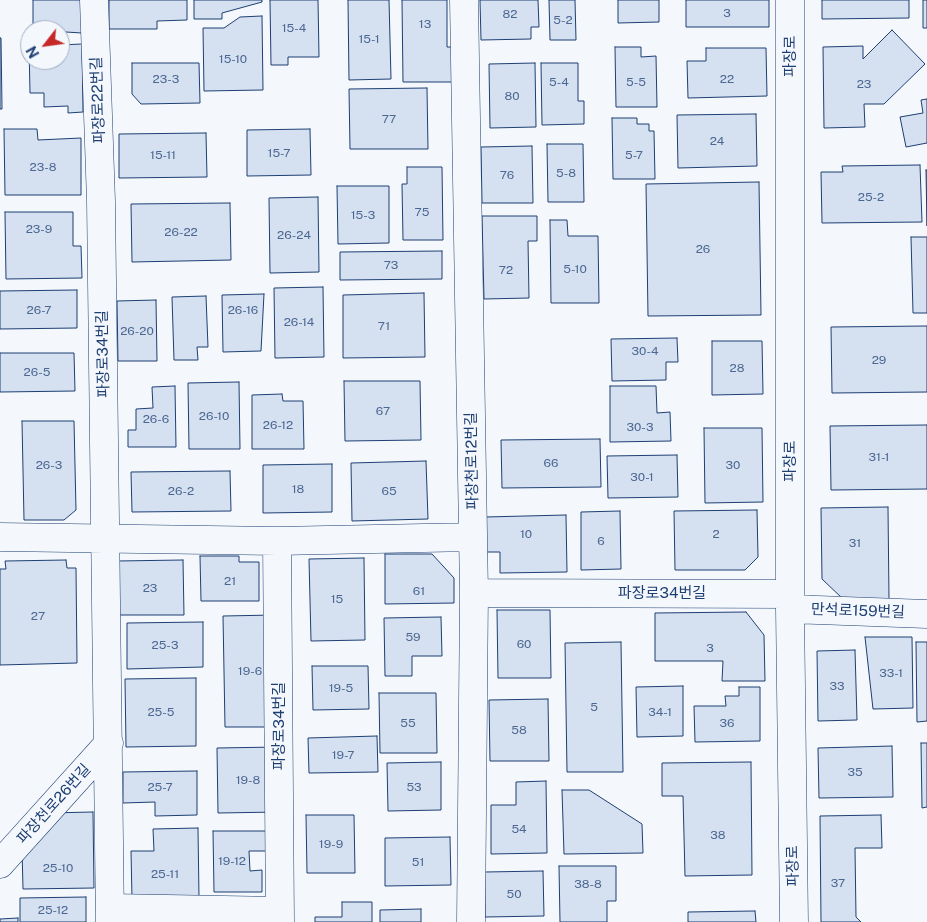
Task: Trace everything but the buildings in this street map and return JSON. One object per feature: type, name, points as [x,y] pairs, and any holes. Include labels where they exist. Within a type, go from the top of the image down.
[{"type":"street","name":"파장로22번길","points":[[94,0],[101,201]]},
{"type":"street","name":"파장천로12번길","points":[[464,0],[474,593],[471,922]]},
{"type":"street","name":"파장로","points":[[790,0],[790,601],[794,922]]},
{"type":"street","name":"파장로34번길","points":[[101,201],[110,915],[280,917],[277,540]]},
{"type":"street","points":[[0,538],[277,540],[473,537]]},
{"type":"street","name":"파장로34번길","points":[[474,593],[790,601]]},
{"type":"street","name":"만석로159번길","points":[[790,601],[927,614]]},
{"type":"street","name":"파장천로26번길","points":[[0,864],[109,743]]}]
